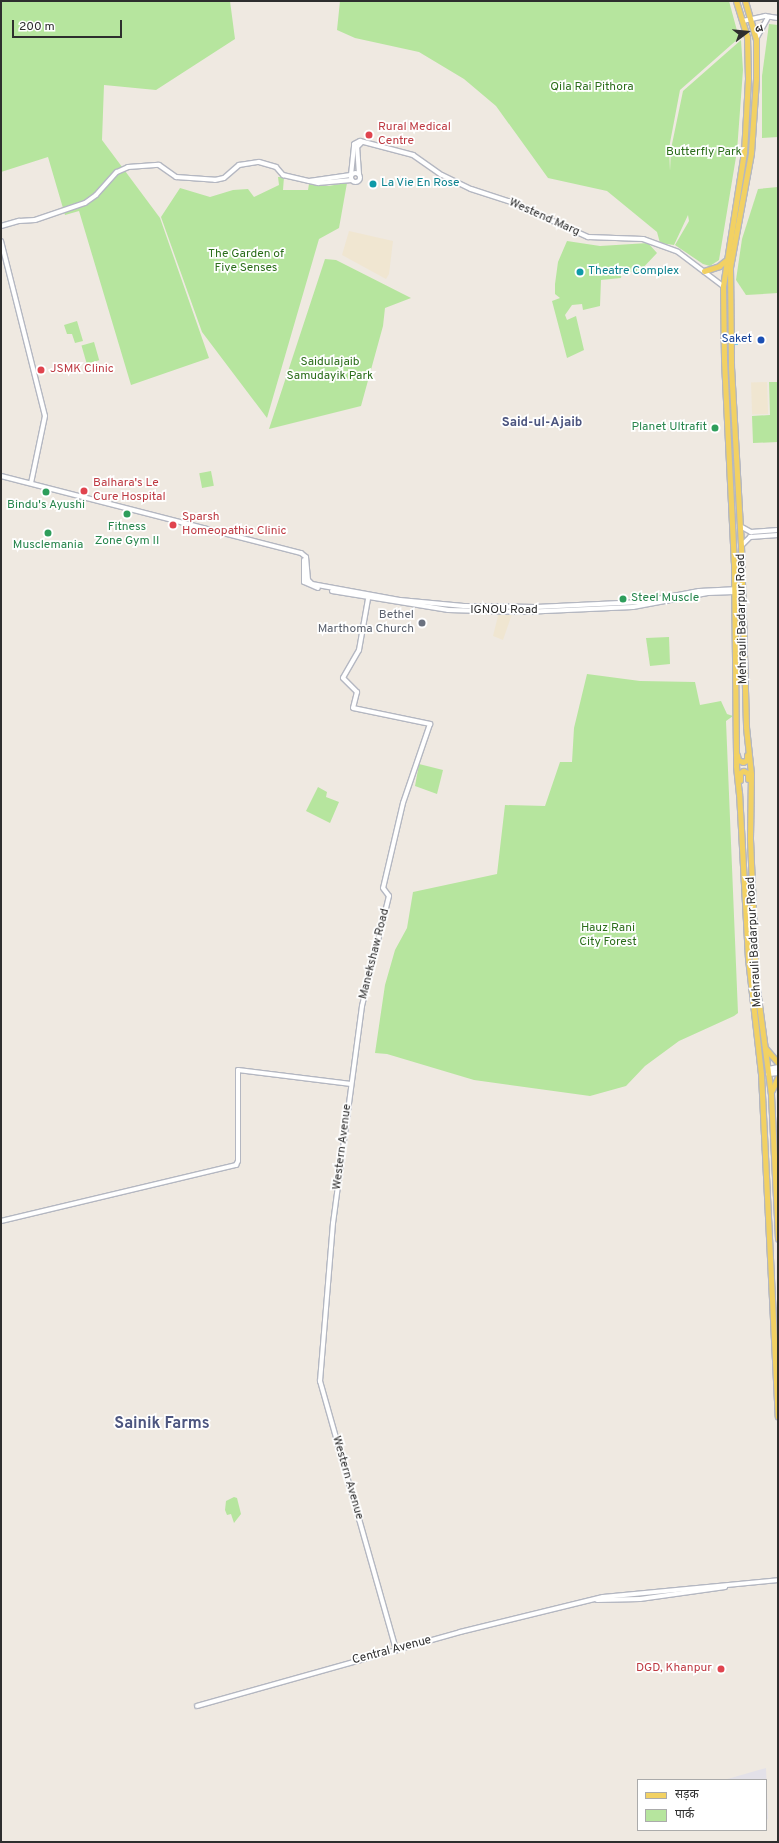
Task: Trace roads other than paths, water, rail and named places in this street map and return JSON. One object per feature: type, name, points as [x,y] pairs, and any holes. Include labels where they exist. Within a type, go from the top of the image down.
[{"type":"main road","name":"Mehrauli Badarpur Road","points":[[736,1],[743,21],[749,59],[744,152],[725,260],[723,286],[734,590],[736,738]]},
{"type":"main road","name":"Mehrauli Badarpur Road","points":[[745,1],[756,39],[752,153],[730,267],[731,374],[741,546],[746,727],[751,774],[749,804],[756,982],[771,1095],[778,1239]]},
{"type":"main road","points":[[704,271],[719,266],[725,260]]},
{"type":"main road","points":[[736,738],[738,759],[744,762],[748,757],[746,727]]},
{"type":"main road","points":[[736,738],[739,795]]},
{"type":"main road","points":[[739,795],[740,774],[745,771],[748,775],[749,804]]},
{"type":"main road","name":"Mehrauli Badarpur Road","points":[[739,795],[748,958],[760,1059],[766,1166]]},
{"type":"main road","points":[[765,1046],[778,1063]]},
{"type":"main road","points":[[768,1071],[778,1067]]},
{"type":"main road","points":[[768,1071],[778,1072]]},
{"type":"main road","points":[[771,1095],[778,1077]]},
{"type":"main road","points":[[774,1166],[766,1166],[778,1418]]},
{"type":"street","points":[[743,21],[768,17],[778,18]]},
{"type":"street","points":[[756,39],[768,17]]},
{"type":"street","points":[[352,180],[354,144],[358,141],[363,142]]},
{"type":"street","points":[[1,226],[19,221],[34,220],[85,202],[96,195],[117,172],[128,167],[159,165],[176,176],[215,180],[224,178],[239,165],[259,162],[276,167],[284,175],[309,181],[333,183],[358,180],[357,147],[363,142]]},
{"type":"street","name":"Westend Marg","points":[[363,142],[413,155],[442,176],[479,192],[509,201],[579,234],[598,239],[643,239],[680,253],[723,286]]},
{"type":"street","points":[[309,181],[359,174]]},
{"type":"street","points":[[1,241],[45,416],[31,484]]},
{"type":"street","points":[[1,476],[214,530],[305,556]]},
{"type":"street","points":[[740,526],[749,532],[778,530]]},
{"type":"street","points":[[741,546],[750,537],[778,535]]},
{"type":"street","name":"IGNOU Road","points":[[305,556],[308,580],[312,584],[400,600],[447,604],[536,607],[637,602],[699,591],[734,590]]},
{"type":"street","name":"IGNOU Road","points":[[305,556],[304,580],[306,585],[368,599],[446,610],[562,612],[634,606],[734,590]]},
{"type":"street","name":"Manekshaw Road","points":[[351,1084],[362,1006],[389,896],[383,888],[405,797],[430,724],[353,708],[357,693],[343,678],[359,650],[368,599]]},
{"type":"street","points":[[446,610],[447,604]]},
{"type":"street","points":[[1,1221],[236,1165],[238,1161],[238,1070],[351,1084]]},
{"type":"street","name":"Western Avenue","points":[[351,1084],[332,1230],[320,1382],[396,1650]]},
{"type":"street","name":"Central Avenue","points":[[197,1706],[396,1650],[597,1600],[778,1580]]},
{"type":"place","name":"Rural Medical Centre","points":[[369,135]]},
{"type":"place","name":"La Vie En Rose","points":[[373,184]]},
{"type":"place","name":"Theatre Complex","points":[[580,272]]},
{"type":"place","name":"Saket","points":[[761,340]]},
{"type":"place","name":"JSMK Clinic","points":[[41,370]]},
{"type":"place","name":"Planet Ultrafit","points":[[715,428]]},
{"type":"place","name":"Balhara's Le Cure Hospital","points":[[84,491]]},
{"type":"place","name":"Bindu's Ayushi","points":[[46,492]]},
{"type":"place","name":"Fitness Zone Gym II","points":[[127,514]]},
{"type":"place","name":"Sparsh Homeopathic Clinic","points":[[173,525]]},
{"type":"place","name":"Musclemania","points":[[48,533]]},
{"type":"place","name":"Steel Muscle","points":[[623,599]]},
{"type":"place","name":"Bethel Marthoma Church","points":[[422,623]]},
{"type":"place","name":"DGD, Khanpur","points":[[721,1669]]},
{"type":"district","name":"Said-ul-Ajaib","points":[[542,423]]},
{"type":"district","name":"Sainik Farms","points":[[162,1424]]},
{"type":"park label","name":"Qila Rai Pithora","points":[[592,88]]},
{"type":"park label","name":"Butterfly Park","points":[[704,153]]},
{"type":"park label","name":"The Garden of Five Senses","points":[[246,262]]},
{"type":"park label","name":"Saidulajaib Samudayik Park","points":[[330,370]]},
{"type":"park label","name":"Hauz Rani City Forest","points":[[608,936]]}]
